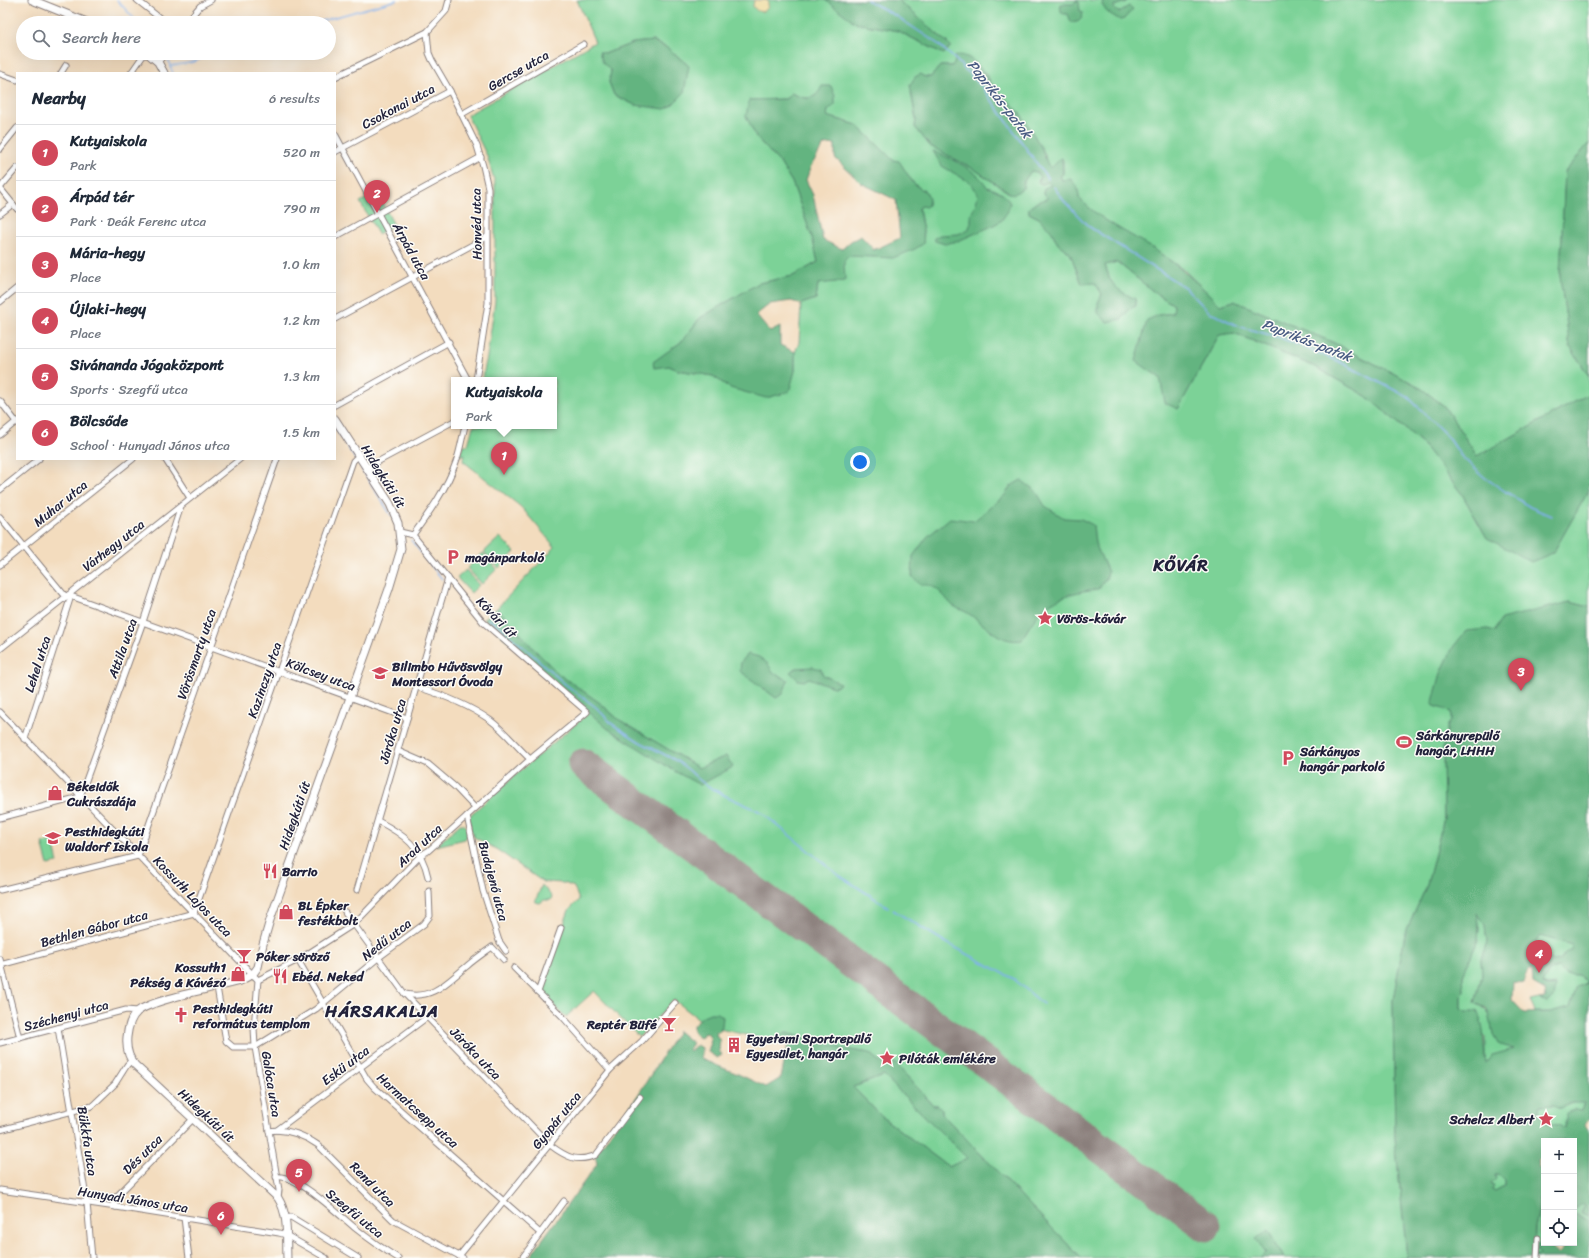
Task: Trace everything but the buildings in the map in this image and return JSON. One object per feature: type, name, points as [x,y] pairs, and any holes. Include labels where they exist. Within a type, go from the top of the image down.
[{"type":"main road","points":[[32,0],[72,16]]},
{"type":"main road","points":[[155,60],[163,72]]},
{"type":"main road","name":"Hidegkúti út","points":[[256,977],[262,944],[270,920],[399,556],[400,532],[390,504],[357,457],[336,421]]},
{"type":"main road","points":[[131,1061],[127,1046],[128,1034],[131,1021],[138,1011],[154,1003],[256,977]]},
{"type":"main road","name":"Hidegkúti út","points":[[131,1061],[191,1120],[278,1198],[282,1204],[285,1218],[287,1258]]},
{"type":"street","points":[[136,0],[157,16]]},
{"type":"street","points":[[192,16],[200,6],[211,0]]},
{"type":"street","points":[[336,77],[427,32],[446,12],[449,0]]},
{"type":"street","name":"Honvéd utca","points":[[427,32],[429,53],[462,114],[481,157],[488,188],[488,303],[476,377]]},
{"type":"street","name":"Gercse utca","points":[[462,114],[584,44]]},
{"type":"street","points":[[132,72],[141,60]]},
{"type":"street","points":[[61,72],[66,65]]},
{"type":"street","points":[[0,74],[16,80]]},
{"type":"street","name":"Csokonai utca","points":[[336,152],[450,91]]},
{"type":"street","points":[[0,149],[16,129]]},
{"type":"street","name":"Árpád utca","points":[[336,136],[449,342],[466,377]]},
{"type":"street","points":[[336,236],[481,157]]},
{"type":"street","points":[[16,169],[0,188],[16,208]]},
{"type":"street","points":[[0,214],[13,204]]},
{"type":"street","points":[[336,318],[488,237]]},
{"type":"street","points":[[0,302],[16,290]]},
{"type":"street","points":[[336,404],[449,342]]},
{"type":"street","points":[[0,401],[16,421]]},
{"type":"street","points":[[0,435],[16,423]]},
{"type":"street","points":[[366,468],[451,423]]},
{"type":"street","points":[[400,532],[414,535],[440,494],[456,463],[464,429]]},
{"type":"street","name":"Kazinczy utca","points":[[194,913],[353,461],[357,457]]},
{"type":"street","points":[[0,490],[39,460]]},
{"type":"street","name":"Muhar utca","points":[[0,565],[132,460]]},
{"type":"street","points":[[167,460],[190,498]]},
{"type":"street","name":"Várhegy utca","points":[[0,649],[239,460]]},
{"type":"street","name":"Vörösmarty utca","points":[[138,856],[277,460]]},
{"type":"street","name":"Attila utca","points":[[80,796],[143,622],[181,506]]},
{"type":"street","points":[[0,517],[68,596]]},
{"type":"street","name":"Kővári út","points":[[414,535],[483,622],[587,712]]},
{"type":"street","name":"Járóka utca","points":[[357,890],[448,578]]},
{"type":"street","name":"Kölcsey utca","points":[[68,596],[350,696],[407,718]]},
{"type":"street","name":"Lehel utca","points":[[25,739],[68,596]]},
{"type":"street","points":[[417,687],[447,696],[470,707],[491,721],[530,759]]},
{"type":"street","name":"Kossuth Lajos utca","points":[[0,712],[256,977]]},
{"type":"street","name":"Arad utca","points":[[256,977],[298,960],[354,924],[421,855],[428,851],[530,759],[587,712]]},
{"type":"street","points":[[398,751],[428,764],[446,779],[475,808]]},
{"type":"street","points":[[0,818],[80,796]]},
{"type":"street","name":"Budajenő utca","points":[[467,816],[483,892],[500,940],[506,951]]},
{"type":"street","points":[[378,821],[404,836],[421,855],[426,866],[428,877]]},
{"type":"street","points":[[0,890],[138,856]]},
{"type":"street","name":"Nedű utca","points":[[255,1047],[324,1004],[378,958],[424,924],[430,916],[429,891]]},
{"type":"street","name":"Járóka utca","points":[[345,912],[404,993],[426,1018],[550,1145],[566,1156],[577,1159],[588,1159],[596,1155],[640,1097]]},
{"type":"street","name":"Bethlen Gábor utca","points":[[1,965],[194,913]]},
{"type":"street","points":[[538,992],[561,928]]},
{"type":"street","points":[[404,993],[415,996],[430,993],[445,985],[492,947],[504,960]]},
{"type":"street","points":[[0,958],[20,1038]]},
{"type":"street","name":"Harmatcsepp utca","points":[[298,960],[360,1067],[374,1087],[540,1233]]},
{"type":"street","points":[[514,968],[562,1016],[610,1070]]},
{"type":"street","name":"Galóca utca","points":[[256,977],[254,1028],[255,1047],[279,1190],[278,1198]]},
{"type":"street","points":[[217,987],[226,1041],[233,1047],[255,1047]]},
{"type":"street","name":"Gyopár utca","points":[[461,1257],[504,1201],[610,1070],[642,1041],[675,1003]]},
{"type":"street","name":"Széchenyi utca","points":[[0,1043],[126,1010],[138,1011]]},
{"type":"street","name":"Eskü utca","points":[[277,1130],[426,1018]]},
{"type":"street","name":"Bükkfa utca","points":[[58,1028],[87,1203],[92,1258]]},
{"type":"street","points":[[0,1130],[92,1106],[115,1084],[131,1061]]},
{"type":"street","name":"Dés utca","points":[[116,1207],[113,1202],[114,1199],[191,1120]]},
{"type":"street","name":"Rend utca","points":[[269,1131],[277,1130],[299,1134],[318,1145],[393,1220],[461,1257]]},
{"type":"street","name":"Szegfű utca","points":[[276,1177],[282,1176],[307,1189],[378,1246],[398,1258]]},
{"type":"street","name":"Hunyadi János utca","points":[[0,1190],[116,1207],[286,1235]]},
{"type":"street","points":[[522,1258],[564,1201]]},
{"type":"street","points":[[285,1218],[291,1217],[358,1258]]},
{"type":"street","points":[[184,1218],[189,1258]]},
{"type":"street","points":[[286,1235],[326,1258]]},
{"type":"street","points":[[1537,1258],[1538,1238]]},
{"type":"green space","points":[[577,0],[830,0],[856,23],[898,31],[944,54],[951,46],[898,0],[1589,0],[1589,143],[1565,172],[1560,276],[1570,347],[1589,376],[1589,394],[1477,456],[1444,406],[1418,386],[1332,342],[1234,301],[1220,305],[1185,271],[1154,249],[1115,227],[1091,210],[1079,198],[1078,189],[1062,180],[1060,176],[1063,174],[1063,160],[1061,158],[1051,169],[1046,162],[1045,154],[1020,114],[993,86],[985,72],[955,62],[952,66],[940,66],[931,77],[925,77],[911,93],[916,119],[915,127],[930,146],[974,169],[1009,193],[1023,188],[1024,181],[1031,171],[1037,172],[1041,177],[1038,181],[1042,184],[1048,182],[1051,185],[1047,187],[1049,198],[1037,202],[1029,208],[1029,213],[1039,218],[1052,232],[1058,244],[1070,253],[1082,284],[1095,282],[1102,294],[1098,303],[1122,319],[1129,309],[1136,306],[1135,299],[1116,289],[1110,279],[1105,265],[1117,262],[1154,292],[1174,305],[1173,313],[1159,315],[1160,378],[1178,409],[1219,335],[1234,333],[1313,366],[1366,396],[1421,442],[1462,494],[1487,538],[1553,553],[1589,490],[1589,607],[1570,602],[1495,631],[1487,629],[1433,705],[1451,712],[1451,721],[1448,725],[1443,748],[1444,818],[1427,885],[1405,934],[1393,1000],[1395,1138],[1407,1258],[1284,1258],[1268,1231],[1259,1239],[1266,1252],[1260,1258],[1081,1258],[942,1114],[942,1109],[938,1105],[933,1105],[896,1064],[891,1063],[886,1065],[881,1063],[869,1053],[845,1049],[788,1044],[724,1030],[700,1020],[674,1000],[639,1037],[594,991],[566,1017],[540,992],[569,910],[579,900],[574,887],[564,883],[543,882],[496,849],[474,837],[471,830],[469,816],[590,712],[607,728],[700,785],[726,756],[699,768],[618,719],[600,703],[560,675],[532,647],[497,608],[555,547],[521,507],[463,461],[465,454],[459,456],[463,445],[468,445],[472,429],[557,429],[557,377],[483,377],[495,301],[495,183],[487,156],[467,115],[595,42]],"holes":[[[653,41],[669,49],[689,66],[635,105],[614,95],[609,82],[611,71],[603,63],[599,52],[607,53],[633,43]],[[791,93],[809,98],[819,93],[828,110],[827,116],[857,125],[893,160],[899,162],[914,184],[927,193],[922,206],[919,208],[924,236],[849,256],[818,284],[816,299],[801,304],[799,343],[795,352],[795,371],[730,388],[713,376],[678,370],[669,366],[653,363],[681,342],[700,318],[759,283],[793,276],[818,262],[812,237],[792,182],[780,163],[756,137],[749,100],[786,99]]]},
{"type":"green space","points":[[825,0],[898,0],[951,46],[944,54],[898,31],[856,23]]},
{"type":"green space","points":[[1103,0],[1128,0],[1114,6],[1115,10],[1119,12],[1129,6],[1133,9],[1124,19],[1120,20],[1107,12],[1102,5]]},
{"type":"green space","points":[[1076,1],[1079,2],[1080,11],[1083,12],[1083,15],[1078,22],[1071,22],[1068,14],[1064,14],[1062,12],[1061,4],[1073,4]]},
{"type":"green space","points":[[653,41],[669,49],[689,66],[684,93],[671,106],[665,109],[635,105],[614,95],[609,82],[611,71],[603,63],[599,52],[607,53],[633,43]]},
{"type":"green space","points":[[959,55],[965,56],[975,62],[997,90],[1020,113],[1041,147],[1047,164],[1051,168],[1062,158],[1063,174],[1060,176],[1062,180],[1071,179],[1078,189],[1079,198],[1097,214],[1145,243],[1172,262],[1220,305],[1234,301],[1332,342],[1418,386],[1444,406],[1477,456],[1589,394],[1589,490],[1553,553],[1531,562],[1487,538],[1462,494],[1421,442],[1366,396],[1313,366],[1234,333],[1219,335],[1178,409],[1165,403],[1160,378],[1136,361],[1147,320],[1159,315],[1173,313],[1174,305],[1154,292],[1117,262],[1105,265],[1115,286],[1135,299],[1136,306],[1129,309],[1122,319],[1107,322],[1098,313],[1098,303],[1102,294],[1095,283],[1082,284],[1070,253],[1058,244],[1052,232],[1039,218],[1029,213],[1029,208],[1037,202],[1048,198],[1043,193],[1044,188],[1051,185],[1048,182],[1042,184],[1038,182],[1041,177],[1037,172],[1031,171],[1024,181],[1023,188],[1013,195],[974,169],[930,146],[915,127],[916,119],[910,85],[915,77],[921,74],[925,77],[931,77],[940,66],[952,66],[955,62],[954,57]]},
{"type":"green space","points":[[822,86],[831,86],[835,96],[835,105],[828,110],[827,116],[857,125],[893,160],[899,161],[914,184],[927,193],[929,198],[928,205],[926,207],[922,206],[919,208],[923,231],[923,244],[893,258],[849,256],[844,261],[845,281],[818,284],[816,299],[801,304],[791,301],[770,304],[756,315],[770,332],[780,327],[780,345],[795,352],[795,371],[789,392],[766,398],[730,388],[713,376],[678,370],[669,366],[654,368],[653,362],[681,342],[700,318],[759,283],[793,276],[818,262],[812,237],[792,182],[780,163],[756,137],[746,116],[749,100],[786,99],[791,93],[809,98],[816,95]],"holes":[[[835,144],[835,158],[861,183],[896,200],[900,238],[874,250],[861,236],[851,241],[842,249],[823,240],[813,195],[806,180],[811,166],[824,145]]]},
{"type":"green space","points":[[1589,143],[1589,376],[1570,347],[1560,276],[1565,172]]},
{"type":"green space","points":[[933,151],[970,170],[983,181],[987,187],[1003,194],[1010,203],[1008,211],[1001,221],[958,241],[945,244],[935,241],[934,238],[940,235],[958,234],[968,230],[978,194],[971,183],[942,166]]},
{"type":"green space","points":[[377,193],[394,225],[378,234],[360,202]]},
{"type":"green space","points":[[1021,480],[1036,491],[1045,506],[1064,518],[1081,519],[1093,525],[1095,543],[1108,572],[1106,579],[1098,589],[1072,594],[1052,603],[1036,618],[1022,640],[1014,640],[1007,639],[994,633],[967,613],[952,605],[938,590],[931,586],[919,583],[912,576],[913,556],[927,537],[950,518],[974,521],[1005,495],[1011,486]]},
{"type":"green space","points":[[500,537],[515,552],[499,568],[484,552]]},
{"type":"green space","points":[[483,553],[497,569],[482,584],[467,568]]},
{"type":"green space","points":[[466,570],[479,585],[471,593],[457,578]]},
{"type":"green space","points":[[1570,602],[1589,607],[1589,1119],[1585,1125],[1589,1129],[1589,1216],[1581,1212],[1585,1205],[1583,1203],[1577,1208],[1577,1138],[1541,1138],[1541,1156],[1537,1161],[1539,1168],[1541,1168],[1541,1198],[1539,1198],[1538,1216],[1535,1227],[1534,1257],[1540,1254],[1537,1251],[1538,1244],[1541,1244],[1541,1246],[1551,1246],[1558,1254],[1566,1246],[1577,1246],[1577,1215],[1589,1222],[1589,1258],[1407,1258],[1395,1138],[1393,1000],[1405,934],[1427,885],[1444,818],[1443,748],[1448,725],[1451,721],[1451,712],[1432,705],[1441,673],[1453,647],[1466,631],[1487,629],[1495,631],[1501,619]],"holes":[[[1476,913],[1485,925],[1487,942],[1481,959],[1482,975],[1475,1003],[1486,1008],[1489,1013],[1493,1034],[1498,1044],[1514,1049],[1492,1055],[1486,1063],[1482,1025],[1477,1011],[1466,1011],[1461,1008],[1461,997],[1464,992],[1463,975],[1478,940],[1479,928]],[[1540,936],[1572,945],[1572,950],[1565,953],[1560,960],[1552,961],[1542,951],[1536,952],[1533,945]],[[1558,968],[1565,974],[1578,975],[1588,983],[1577,987],[1570,1007],[1550,1012],[1524,1013],[1512,1000],[1513,982],[1523,983],[1528,970],[1532,970],[1533,983],[1545,990],[1546,998],[1539,999],[1547,1003],[1554,998],[1556,985],[1547,986],[1542,984],[1550,970]],[[1572,1103],[1585,1103],[1582,1110],[1576,1109],[1566,1113],[1564,1129],[1559,1125],[1546,1123],[1544,1118],[1538,1113],[1539,1106],[1554,1105],[1560,1108]],[[1495,1175],[1498,1175],[1504,1181],[1504,1186],[1495,1191],[1492,1189],[1494,1185],[1491,1184],[1496,1180]]]},
{"type":"green space","points":[[497,608],[532,647],[560,675],[600,703],[618,719],[699,768],[726,756],[733,767],[700,785],[676,772],[607,728],[483,619]]},
{"type":"green space","points":[[748,654],[759,657],[767,663],[774,673],[788,680],[783,694],[776,698],[740,671],[741,662]]},
{"type":"green space","points":[[813,667],[821,669],[823,675],[840,683],[838,686],[833,687],[809,678],[804,681],[798,680],[790,672],[796,668]]},
{"type":"green space","points":[[460,824],[466,826],[468,832],[465,839],[436,846]]},
{"type":"green space","points":[[53,841],[58,863],[48,865],[42,843]]},
{"type":"green space","points":[[542,885],[552,897],[551,900],[544,900],[540,903],[535,902]]},
{"type":"green space","points":[[1475,912],[1485,925],[1487,942],[1481,959],[1482,975],[1475,1003],[1485,1009],[1490,1015],[1493,1034],[1534,1039],[1485,1064],[1485,1036],[1466,1011],[1461,1008],[1461,997],[1464,992],[1463,975],[1478,939],[1479,928]]},
{"type":"green space","points":[[1540,936],[1588,947],[1565,953],[1560,960],[1552,961],[1547,956],[1536,952],[1533,945]]},
{"type":"green space","points":[[1558,968],[1565,974],[1578,975],[1588,983],[1577,987],[1570,1007],[1550,1012],[1535,1012],[1530,1001],[1539,999],[1547,1003],[1547,986],[1542,984],[1550,970]]},
{"type":"green space","points":[[710,1013],[718,1013],[723,1017],[722,1026],[719,1032],[716,1032],[717,1037],[720,1040],[719,1051],[722,1055],[717,1058],[708,1052],[710,1042],[709,1035],[707,1033],[703,1034],[701,1038],[693,1032],[693,1025],[703,1016]]},
{"type":"green space","points":[[678,1031],[693,1043],[689,1049],[690,1051],[697,1045],[702,1048],[701,1059],[766,1087],[781,1078],[788,1044],[779,1040],[781,1034],[787,1033],[845,1049],[869,1053],[881,1063],[886,1065],[891,1063],[896,1064],[933,1105],[938,1105],[942,1109],[942,1114],[1081,1258],[529,1258],[597,1164],[595,1155],[638,1095]],"holes":[[[884,1076],[967,1158],[949,1167],[882,1117],[853,1087]]]},
{"type":"green space","points":[[884,1076],[968,1158],[949,1167],[882,1117],[853,1087]]},
{"type":"green space","points":[[1585,1102],[1582,1110],[1566,1120],[1564,1129],[1559,1125],[1546,1123],[1538,1113],[1539,1106],[1554,1105],[1560,1108],[1572,1103]]},
{"type":"green space","points":[[1495,1175],[1498,1175],[1504,1181],[1504,1186],[1495,1191],[1493,1190],[1491,1184]]},
{"type":"green space","points":[[1539,1198],[1541,1198],[1539,1233],[1541,1236],[1541,1246],[1543,1246],[1540,1254],[1534,1258],[1535,1227],[1538,1216]]},
{"type":"green space","points":[[1582,1203],[1585,1205],[1581,1212],[1589,1216],[1589,1222],[1577,1215],[1577,1207]]},
{"type":"green space","points":[[1268,1230],[1284,1258],[1260,1258],[1266,1252],[1256,1240]]},
{"type":"sand","points":[[754,0],[767,0],[768,7],[764,11],[758,11],[753,6]]},
{"type":"waterway","name":"Paprikás-patak","points":[[117,0],[132,16]]},
{"type":"waterway","name":"Paprikás-patak","points":[[336,17],[397,0]]},
{"type":"waterway","name":"Paprikás-patak","points":[[867,0],[896,16],[938,44],[957,61],[983,88],[1048,179]]},
{"type":"waterway","name":"Paprikás-patak","points":[[168,60],[170,66],[198,60]]},
{"type":"waterway","name":"Paprikás-patak","points":[[170,66],[173,72]]},
{"type":"waterway","name":"Paprikás-patak","points":[[1054,187],[1064,201],[1088,226],[1186,288],[1208,311],[1238,326],[1281,338],[1338,361],[1408,397],[1449,438],[1461,456],[1484,477],[1530,507],[1551,516]]},
{"type":"waterway","points":[[336,429],[391,515]]},
{"type":"waterway","points":[[411,540],[442,579]]},
{"type":"waterway","points":[[488,619],[502,628],[565,684],[597,708],[612,724],[640,742],[677,761],[706,785],[761,812],[837,874],[888,907]]},
{"type":"waterway","points":[[893,910],[945,942],[1014,979],[1043,1004]]},
{"type":"runway","points":[[583,764],[1206,1226]]},
{"type":"place","name":"Árpád tér","points":[[377,213]]},
{"type":"place","name":"Kutyaiskola","points":[[504,475]]},
{"type":"place","name":"magánparkoló","points":[[453,557]]},
{"type":"place","name":"Vörös-kővár","points":[[1045,618]]},
{"type":"place","name":"Bilimbo Hűvösvölgy Montessori Óvoda","points":[[380,673]]},
{"type":"place","name":"Mária-hegy","points":[[1521,691]]},
{"type":"place","name":"Sárkányrepülő hangár, LHHH","points":[[1404,742]]},
{"type":"place","name":"Sárkányos hangár parkoló","points":[[1288,758]]},
{"type":"place","name":"Békeidők Cukrászdája","points":[[55,793]]},
{"type":"place","name":"Pesthidegkúti Waldorf Iskola","points":[[53,838]]},
{"type":"place","name":"Barrio","points":[[270,871]]},
{"type":"place","name":"BL Épker festékbolt","points":[[286,912]]},
{"type":"place","name":"Póker söröző","points":[[244,956]]},
{"type":"place","name":"Újlaki-hegy","points":[[1539,973]]},
{"type":"place","name":"Kossuth1 Pékség & Kávézó","points":[[238,974]]},
{"type":"place","name":"Ebéd. Neked","points":[[280,976]]},
{"type":"place","name":"Pesthidegkúti református templom","points":[[181,1015]]},
{"type":"place","name":"Reptér Büfé","points":[[669,1024]]},
{"type":"place","name":"Egyetemi Sportrepülő Egyesület, hangár","points":[[734,1045]]},
{"type":"place","name":"Pilóták emlékére","points":[[887,1058]]},
{"type":"place","name":"Schelcz Albert","points":[[1546,1119]]},
{"type":"place","name":"Sivánanda Jógaközpont","points":[[299,1192]]},
{"type":"place","name":"Bölcsőde","points":[[221,1235]]},
{"type":"district","name":"KŐVÁR","points":[[1181,565]]},
{"type":"district","name":"HÁRSAKALJA","points":[[382,1011]]}]
